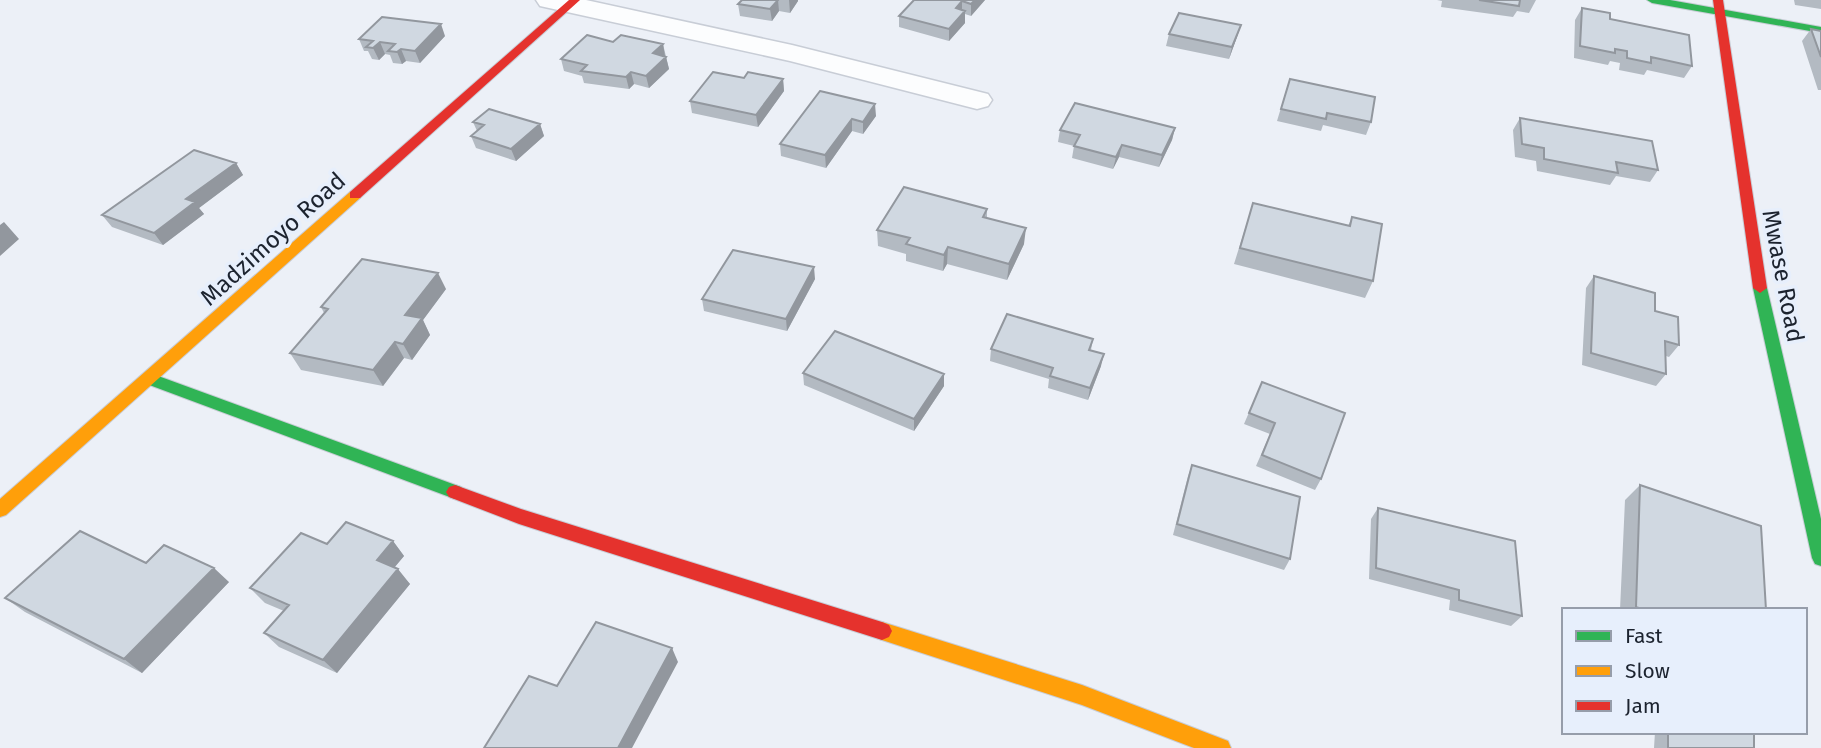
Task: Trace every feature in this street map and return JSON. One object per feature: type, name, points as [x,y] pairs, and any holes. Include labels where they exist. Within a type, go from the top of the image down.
[{"type":"street","points":[[1652,0],[1719,7],[1821,30]]},
{"type":"street","points":[[565,1],[792,52],[977,100]]},
{"type":"street","name":"Madzimoyo Road","points":[[0,510],[150,379],[565,1]]},
{"type":"street","name":"Mwase Road","points":[[1719,7],[1755,268],[1821,558]]},
{"type":"street","points":[[150,379],[519,516],[1082,695],[1221,748]]},
{"type":"building","points":[[742,0],[778,0],[770,9],[738,4]]},
{"type":"building","points":[[914,0],[975,0],[971,4],[962,1],[956,8],[965,11],[949,29],[899,16]]},
{"type":"building","points":[[1479,0],[1520,0],[1519,6]]},
{"type":"building","points":[[1582,8],[1610,13],[1610,19],[1689,35],[1692,66],[1651,57],[1651,63],[1627,58],[1627,51],[1615,49],[1615,53],[1580,46]]},
{"type":"building","points":[[1179,13],[1241,25],[1232,47],[1169,34]]},
{"type":"building","points":[[382,17],[441,24],[415,51],[388,51],[395,44],[380,42],[373,48],[366,47],[373,41],[359,39]]},
{"type":"building","points":[[1811,29],[1821,31],[1821,57]]},
{"type":"building","points":[[587,35],[613,42],[621,35],[663,44],[653,53],[666,57],[646,76],[631,72],[626,77],[581,71],[587,65],[561,59]]},
{"type":"building","points":[[713,72],[744,78],[748,72],[783,79],[756,115],[690,101]]},
{"type":"building","points":[[1290,79],[1375,97],[1371,122],[1327,113],[1326,119],[1281,109]]},
{"type":"building","points":[[820,91],[875,104],[863,122],[852,119],[825,155],[780,144]]},
{"type":"building","points":[[1075,103],[1175,128],[1162,155],[1122,145],[1116,157],[1074,146],[1080,135],[1060,130]]},
{"type":"building","points":[[489,109],[540,124],[511,149],[471,136],[484,125],[473,122]]},
{"type":"building","points":[[1520,118],[1652,141],[1658,170],[1616,162],[1618,173],[1544,159],[1544,148],[1522,144]]},
{"type":"building","points":[[194,150],[236,163],[186,199],[195,202],[154,233],[102,215]]},
{"type":"building","points":[[904,187],[987,209],[983,217],[1026,228],[1009,264],[948,247],[944,255],[906,244],[910,238],[877,230]]},
{"type":"building","points":[[1253,203],[1350,226],[1352,217],[1382,224],[1373,281],[1240,248]]},
{"type":"building","points":[[733,250],[814,267],[786,319],[702,299]]},
{"type":"building","points":[[362,259],[438,273],[405,315],[422,318],[403,344],[395,342],[373,370],[290,353],[328,309],[321,307]]},
{"type":"building","points":[[1594,276],[1655,293],[1655,311],[1678,317],[1679,345],[1665,341],[1666,374],[1591,353]]},
{"type":"building","points":[[1007,314],[1093,339],[1089,350],[1104,354],[1090,388],[1050,376],[1053,368],[991,349]]},
{"type":"building","points":[[835,331],[944,374],[914,419],[803,373]]},
{"type":"building","points":[[1262,382],[1345,413],[1321,479],[1262,455],[1275,423],[1249,413]]},
{"type":"building","points":[[1192,465],[1300,497],[1290,559],[1177,524]]},
{"type":"building","points":[[1640,485],[1761,526],[1766,608],[1636,607]]},
{"type":"building","points":[[1378,508],[1515,541],[1522,616],[1459,600],[1459,590],[1376,568]]},
{"type":"building","points":[[346,522],[393,541],[377,560],[398,569],[323,660],[264,633],[289,605],[250,588],[301,533],[327,544]]},
{"type":"building","points":[[80,531],[146,563],[164,545],[214,568],[124,659],[5,598]]},
{"type":"building","points":[[596,622],[672,648],[618,748],[484,748],[529,676],[557,686]]},
{"type":"building","points":[[1668,734],[1754,734],[1754,748],[1668,748]]},
{"type":"traffic: fast","points":[[1652,0],[1821,30]]},
{"type":"traffic: fast","points":[[1760,288],[1821,558]]},
{"type":"traffic: fast","points":[[150,379],[455,492]]},
{"type":"traffic: slow","points":[[0,510],[355,195]]},
{"type":"traffic: slow","points":[[882,631],[1082,695],[1221,748]]},
{"type":"traffic: jam","points":[[355,195],[575,0]]},
{"type":"traffic: jam","points":[[1718,0],[1760,288]]},
{"type":"traffic: jam","points":[[455,492],[519,516],[882,631]]}]
